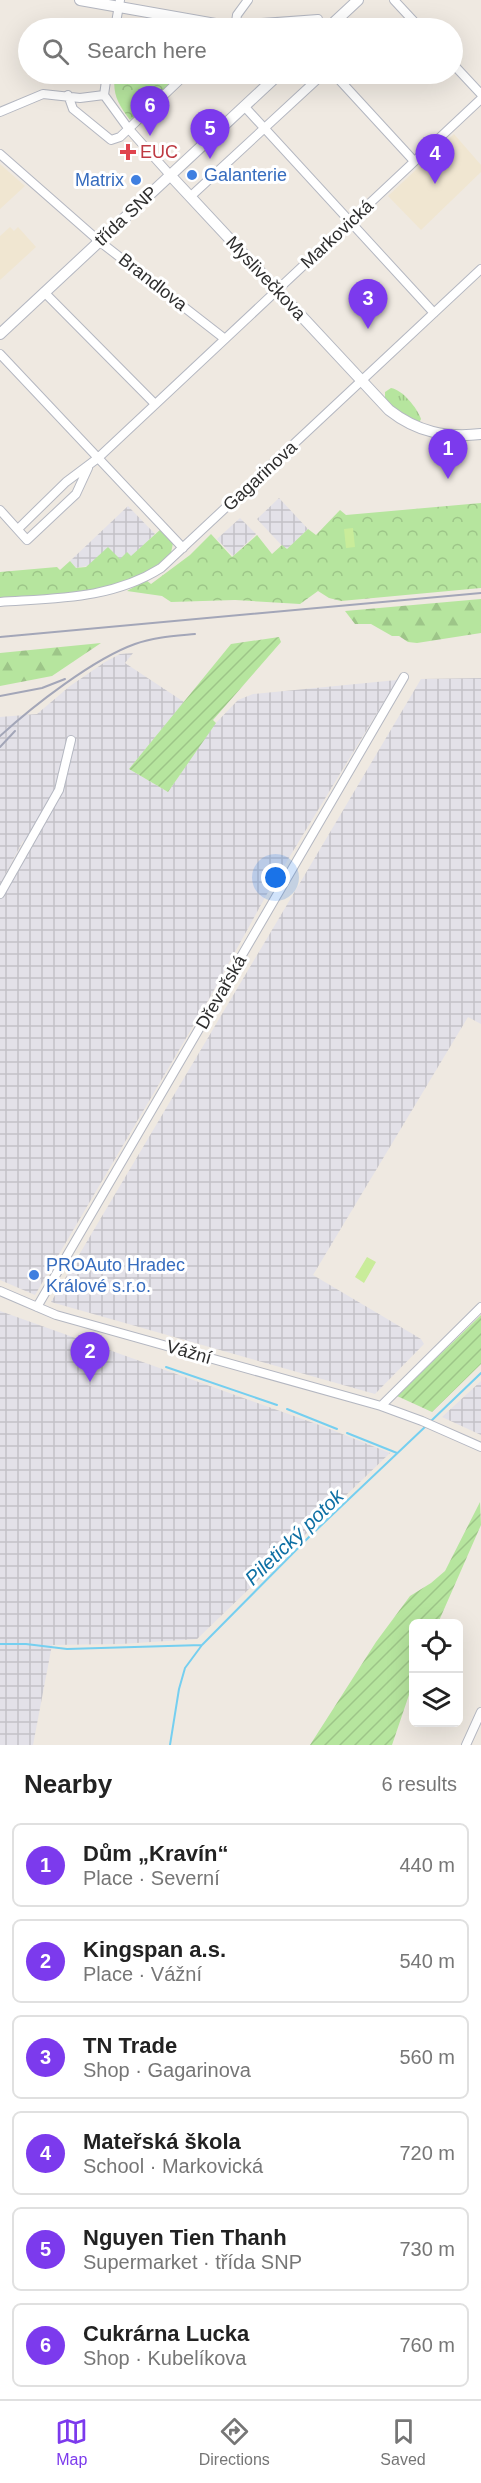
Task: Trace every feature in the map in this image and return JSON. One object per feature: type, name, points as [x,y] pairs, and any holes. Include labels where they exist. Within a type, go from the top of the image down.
[{"type":"street","points":[[80,0],[119,4],[187,18]]},
{"type":"street","points":[[237,18],[248,0]]},
{"type":"street","points":[[339,18],[358,0]]},
{"type":"street","points":[[394,0],[411,18]]},
{"type":"street","points":[[463,74],[481,94]]},
{"type":"street","points":[[106,84],[104,95],[128,128],[170,175]]},
{"type":"street","points":[[68,95],[73,109],[111,140],[120,137],[175,84]]},
{"type":"street","name":"třída SNP","points":[[0,334],[268,84]]},
{"type":"street","points":[[190,197],[312,84]]},
{"type":"street","points":[[343,84],[414,161]]},
{"type":"street","points":[[0,112],[43,94],[80,98],[104,95]]},
{"type":"street","name":"Markovická","points":[[88,467],[72,498],[27,540],[18,529],[61,487],[98,458],[481,99]]},
{"type":"street","points":[[244,106],[434,313]]},
{"type":"street","name":"Brandlova","points":[[0,154],[99,241],[225,339]]},
{"type":"street","name":"Myslivečkova","points":[[170,175],[389,410],[411,425],[441,434],[481,434]]},
{"type":"street","name":"Gagarinova","points":[[0,602],[79,596],[122,588],[161,568],[481,269]]},
{"type":"street","points":[[44,292],[155,404]]},
{"type":"street","points":[[0,354],[183,548]]},
{"type":"street","points":[[61,487],[69,490],[72,498]]},
{"type":"street","points":[[0,510],[18,529]]},
{"type":"street","name":"Dřevařská","points":[[37,1307],[404,677]]},
{"type":"street","points":[[0,894],[59,790],[71,740]]},
{"type":"street","name":"Vážní","points":[[0,1291],[56,1315],[381,1406],[481,1447]]},
{"type":"street","points":[[381,1406],[481,1307]]},
{"type":"street","points":[[466,1745],[481,1713]]},
{"type":"shaded area","points":[[454,134],[481,165],[481,172],[421,230],[388,196]]},
{"type":"shaded area","points":[[0,164],[25,186],[0,209]]},
{"type":"shaded area","points":[[10,227],[14,231],[18,227],[36,247],[0,280],[0,236]]},
{"type":"shaded area","points":[[279,498],[308,529],[286,550],[257,519]]},
{"type":"shaded area","points":[[128,506],[155,534],[131,557],[76,568],[70,561]]},
{"type":"shaded area","points":[[240,518],[256,534],[233,556],[217,539]]},
{"type":"shaded area","points":[[133,653],[125,663],[184,702],[129,769],[168,792],[214,725],[238,700],[253,694],[397,680],[267,894],[209,999],[35,1295],[0,1280],[0,899],[30,846],[23,841],[0,884],[0,717],[37,714],[70,686],[105,662],[120,654]]},
{"type":"shaded area","points":[[481,678],[481,1024],[468,1017],[313,1275],[421,1339],[424,1344],[375,1394],[51,1302],[421,679]]},
{"type":"shaded area","points":[[0,1311],[322,1426],[390,1453],[197,1639],[121,1644],[52,1645],[33,1745],[0,1745]]},
{"type":"shaded area","points":[[481,1381],[481,1435],[442,1417]]},
{"type":"green space","points":[[114,84],[169,84],[130,120],[122,109]]},
{"type":"green space","points":[[391,388],[400,392],[413,405],[421,419],[419,423],[385,400],[385,392]]},
{"type":"green space","points":[[481,503],[481,588],[341,601],[329,598],[318,591],[300,604],[235,600],[171,602],[162,596],[127,591],[146,580],[151,584],[190,555],[211,534],[232,557],[257,535],[272,554],[282,545],[287,549],[308,529],[316,535],[340,510],[346,515]]},
{"type":"green space","points":[[353,528],[355,547],[346,548],[344,529]]},
{"type":"green space","points":[[161,529],[173,543],[171,553],[148,572],[128,583],[108,590],[61,596],[0,599],[0,572],[57,567],[60,570],[70,561],[76,568],[86,567],[108,547],[120,559],[127,552],[131,556]]},
{"type":"green space","points":[[481,599],[481,633],[417,643],[408,642],[399,636],[392,636],[371,624],[355,624],[345,611]]},
{"type":"green space","points":[[279,637],[281,642],[213,720],[216,723],[168,792],[129,769],[231,644]]},
{"type":"green space","points":[[101,643],[52,676],[0,686],[0,653]]},
{"type":"green space","points":[[367,1257],[376,1262],[364,1283],[355,1277]]},
{"type":"green space","points":[[481,1315],[481,1364],[432,1412],[397,1396]]},
{"type":"green space","points":[[480,1502],[481,1525],[440,1619],[409,1619],[409,1695],[392,1745],[310,1745],[376,1642],[410,1596],[445,1571]]},
{"type":"waterway","points":[[166,1367],[277,1405]]},
{"type":"waterway","name":"Piletický potok","points":[[430,1422],[481,1373]]},
{"type":"waterway","points":[[287,1409],[337,1429]]},
{"type":"waterway","name":"Piletický potok","points":[[170,1745],[179,1689],[185,1668],[202,1645],[310,1536],[426,1426]]},
{"type":"waterway","points":[[347,1433],[397,1453]]},
{"type":"waterway","points":[[0,1644],[26,1644],[67,1649],[202,1645]]},
{"type":"railway","points":[[0,637],[481,593]]},
{"type":"railway","points":[[0,736],[64,684],[118,651],[149,640],[195,634]]},
{"type":"railway","points":[[0,696],[42,688],[65,679]]},
{"type":"railway","points":[[0,747],[15,731]]},
{"type":"place","name":"Cukrárna Lucka","points":[[150,136]]},
{"type":"place","name":"EUC","points":[[128,152]]},
{"type":"place","name":"Nguyen Tien Thanh","points":[[210,159]]},
{"type":"place","name":"Galanterie","points":[[192,175]]},
{"type":"place","name":"Matrix","points":[[136,180]]},
{"type":"place","name":"Mateřská škola","points":[[435,184]]},
{"type":"place","name":"TN Trade","points":[[368,329]]},
{"type":"place","name":"Dům „Kravín“","points":[[448,479]]},
{"type":"place","name":"PROAuto Hradec Králové s.r.o.","points":[[34,1275]]},
{"type":"place","name":"Kingspan a.s.","points":[[90,1382]]}]
